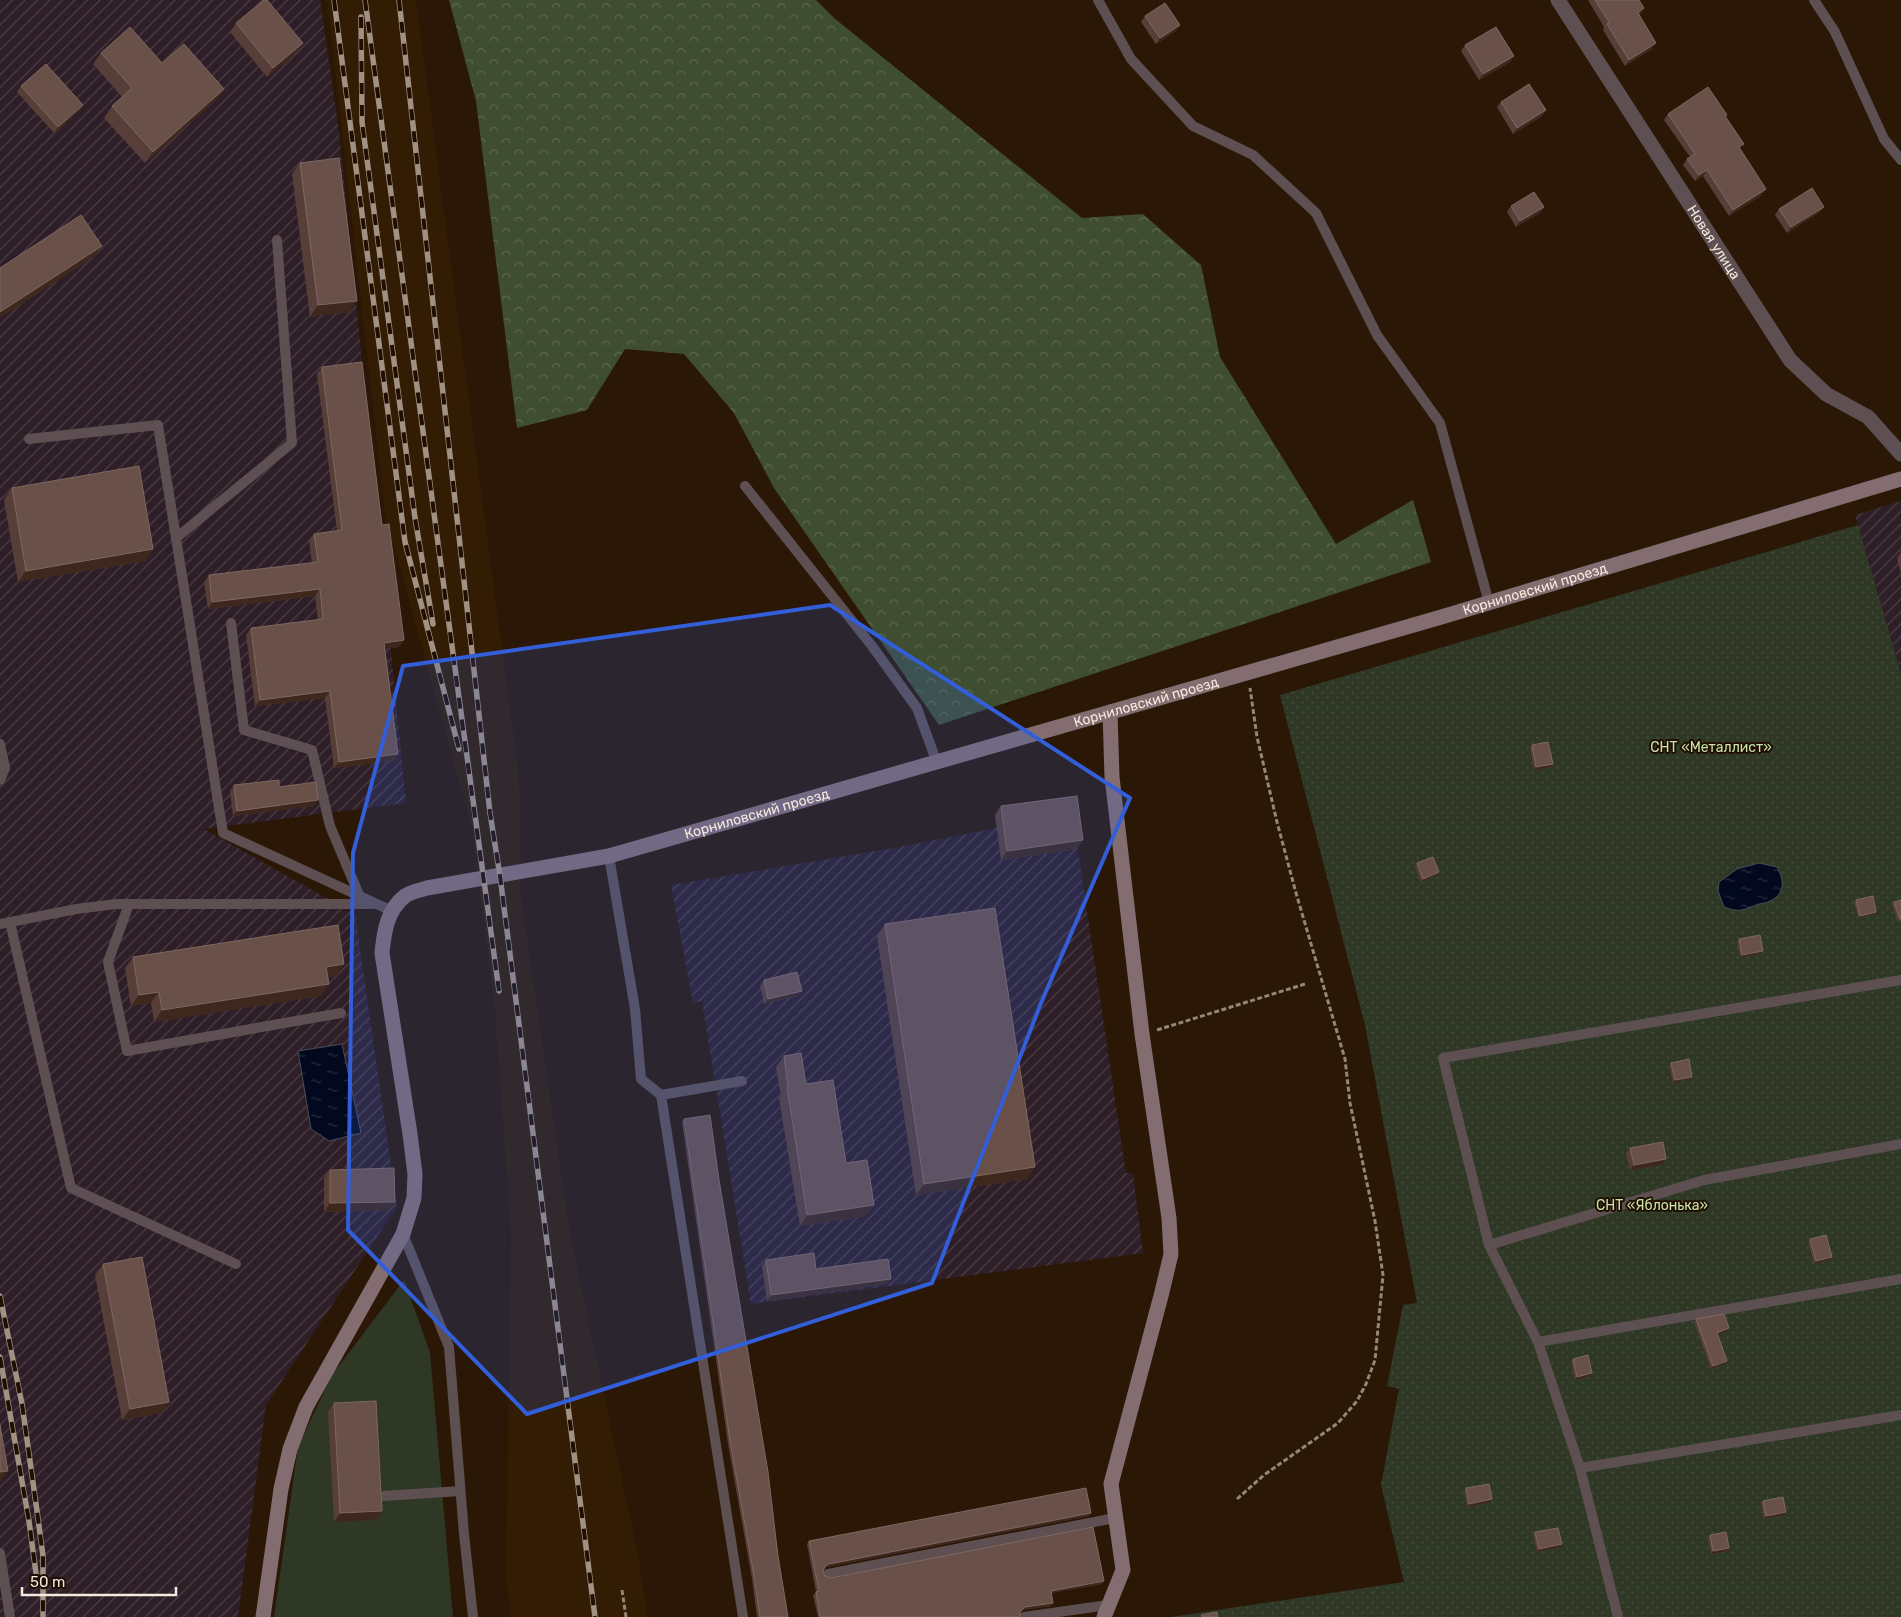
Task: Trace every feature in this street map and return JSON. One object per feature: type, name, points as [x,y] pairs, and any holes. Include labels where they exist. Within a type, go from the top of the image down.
[{"type":"street","name":"Новая улица","points":[[1558,0],[1790,360],[1826,394],[1868,418],[1901,454]]},
{"type":"street","name":"Корниловский проезд","points":[[392,912],[405,896],[427,888],[609,856],[1489,603],[1901,479]]},
{"type":"street","points":[[1106,1611],[1123,1570],[1111,1484],[1171,1254],[1169,1218],[1142,1034],[1112,777],[1110,712]]},
{"type":"street","points":[[262,1617],[281,1490],[290,1449],[306,1407],[403,1234],[414,1198],[415,1174],[410,1134],[382,953],[384,928],[392,912]]},
{"type":"lane","points":[[1098,0],[1131,59],[1193,126],[1253,155],[1316,214],[1377,335],[1440,423],[1489,603]]},
{"type":"lane","points":[[1814,0],[1835,32],[1884,140],[1901,160]]},
{"type":"lane","points":[[176,538],[292,443],[277,240]]},
{"type":"lane","points":[[29,439],[158,425],[223,832],[392,912]]},
{"type":"lane","points":[[745,486],[917,708],[937,763]]},
{"type":"lane","points":[[231,623],[244,730],[312,750],[330,826],[360,897]]},
{"type":"lane","points":[[0,744],[5,768],[0,780]]},
{"type":"lane","points":[[609,856],[635,1009],[641,1079],[661,1095],[742,1617]]},
{"type":"lane","points":[[236,1264],[71,1188],[5,923],[76,909],[129,904],[376,904]]},
{"type":"lane","points":[[129,904],[108,962],[127,1052],[341,1013]]},
{"type":"lane","points":[[1618,1617],[1580,1468],[1538,1342],[1489,1245],[1443,1058],[1901,980]]},
{"type":"lane","points":[[661,1095],[742,1081]]},
{"type":"lane","points":[[1489,1245],[1704,1180],[1901,1144]]},
{"type":"lane","points":[[403,1234],[448,1348],[473,1617]]},
{"type":"lane","points":[[1538,1342],[1901,1279]]},
{"type":"lane","points":[[1580,1468],[1901,1415]]},
{"type":"lane","points":[[384,1496],[460,1491]]},
{"type":"lane","points":[[828,1574],[1115,1518]]},
{"type":"lane","points":[[0,1553],[10,1617]]},
{"type":"lane","points":[[1024,1617],[1106,1611]]},
{"type":"path","points":[[1237,1500],[1264,1475],[1338,1423],[1357,1401],[1375,1360],[1383,1274],[1376,1221],[1350,1102],[1345,1059],[1277,822],[1257,737],[1247,673]]},
{"type":"path","points":[[1142,1034],[1305,984]]},
{"type":"path","points":[[622,1590],[626,1617]]},
{"type":"highlighted area","points":[[830,605],[1130,798],[1041,1003],[932,1283],[527,1414],[348,1230],[353,853],[403,666]]},
{"type":"shaded area","points":[[0,0],[320,0],[339,131],[406,803],[204,829],[355,914],[397,1207],[266,1405],[238,1617],[0,1617]]},
{"type":"shaded area","points":[[327,0],[416,0],[519,776],[521,897],[570,1233],[638,1555],[648,1617],[511,1617],[506,1577],[511,1235],[495,1010],[472,828],[385,514]]},
{"type":"shaded area","points":[[1901,501],[1901,673],[1855,515]]},
{"type":"shaded area","points":[[1071,804],[1126,1173],[1133,1173],[1143,1253],[751,1304],[702,1001],[693,1003],[671,885],[894,848],[996,828],[995,815]]},
{"type":"green space","points":[[449,0],[816,0],[834,18],[1082,218],[1143,214],[1201,265],[1220,357],[1336,544],[1413,500],[1431,562],[939,725],[774,488],[734,413],[684,354],[625,349],[587,410],[517,428],[476,101]]},
{"type":"green space","points":[[1858,525],[1901,673],[1901,1617],[1171,1617],[1404,1582],[1381,1485],[1399,1389],[1387,1386],[1403,1305],[1417,1303],[1365,1025],[1280,695]]},
{"type":"green space","points":[[404,1280],[430,1352],[453,1617],[274,1617],[298,1447],[332,1375]]},
{"type":"water","points":[[1759,863],[1777,867],[1782,881],[1779,894],[1769,902],[1742,910],[1724,907],[1718,891],[1719,882],[1737,869]]},
{"type":"water","points":[[342,1044],[361,1133],[329,1141],[311,1129],[298,1051]]},
{"type":"building","points":[[264,0],[267,0],[303,43],[273,68],[236,23]]},
{"type":"building","points":[[1595,0],[1639,0],[1644,8],[1638,13],[1656,43],[1629,60]]},
{"type":"building","points":[[1165,3],[1180,25],[1160,38],[1145,16]]},
{"type":"building","points":[[130,27],[162,63],[184,44],[224,89],[153,152],[112,106],[132,88],[101,53]]},
{"type":"building","points":[[1496,27],[1514,56],[1483,74],[1465,45]]},
{"type":"building","points":[[46,64],[83,105],[58,127],[21,86]]},
{"type":"building","points":[[1529,84],[1546,110],[1517,128],[1501,102]]},
{"type":"building","points":[[1708,87],[1744,144],[1739,147],[1766,189],[1733,210],[1707,170],[1699,175],[1687,159],[1695,154],[1668,114]]},
{"type":"building","points":[[339,158],[357,301],[318,305],[300,163]]},
{"type":"building","points":[[1812,188],[1824,207],[1791,227],[1779,209]]},
{"type":"building","points":[[1534,192],[1544,207],[1520,221],[1511,206]]},
{"type":"building","points":[[81,215],[102,246],[0,312],[0,268]]},
{"type":"building","points":[[362,362],[382,525],[389,524],[404,640],[384,643],[398,754],[339,762],[330,691],[260,700],[251,628],[323,619],[320,589],[212,602],[209,575],[318,562],[314,534],[342,530],[322,367]]},
{"type":"building","points":[[139,466],[153,549],[26,571],[12,488]]},
{"type":"building","points":[[1548,742],[1553,764],[1536,767],[1532,745]]},
{"type":"building","points":[[279,780],[279,787],[316,782],[318,800],[237,811],[234,785]]},
{"type":"building","points":[[1077,796],[1083,840],[1007,851],[1001,806]]},
{"type":"building","points":[[1433,857],[1439,872],[1423,879],[1417,863]]},
{"type":"building","points":[[1873,896],[1876,912],[1860,916],[1856,900]]},
{"type":"building","points":[[1901,900],[1901,919],[1900,919],[1894,902]]},
{"type":"building","points":[[995,908],[1035,1167],[924,1184],[885,924]]},
{"type":"building","points":[[338,925],[344,964],[326,967],[329,984],[162,1010],[159,992],[139,995],[133,957]]},
{"type":"building","points":[[1760,935],[1763,951],[1742,955],[1739,939]]},
{"type":"building","points":[[797,972],[802,991],[768,999],[764,980]]},
{"type":"building","points":[[801,1053],[806,1084],[833,1080],[846,1163],[867,1160],[874,1205],[807,1215],[784,1056]]},
{"type":"building","points":[[1689,1059],[1692,1077],[1675,1080],[1671,1063]]},
{"type":"building","points":[[710,1115],[719,1180],[768,1472],[778,1556],[788,1617],[760,1617],[730,1441],[684,1119]]},
{"type":"building","points":[[1663,1142],[1666,1159],[1634,1165],[1630,1148]]},
{"type":"building","points":[[394,1168],[395,1202],[330,1203],[330,1170]]},
{"type":"building","points":[[1826,1235],[1832,1257],[1816,1261],[1810,1239]]},
{"type":"building","points":[[814,1253],[816,1269],[888,1259],[891,1279],[771,1295],[766,1260]]},
{"type":"building","points":[[142,1257],[169,1402],[130,1409],[103,1264]]},
{"type":"building","points":[[1724,1314],[1729,1328],[1717,1333],[1727,1361],[1713,1366],[1696,1319]]},
{"type":"building","points":[[1588,1355],[1592,1373],[1577,1377],[1573,1359]]},
{"type":"building","points":[[376,1401],[382,1511],[340,1513],[334,1403]]},
{"type":"building","points":[[0,1425],[8,1471],[0,1472]]},
{"type":"building","points":[[1489,1484],[1492,1499],[1469,1504],[1466,1488]]},
{"type":"building","points":[[1086,1488],[1091,1513],[829,1564],[825,1566],[823,1572],[825,1576],[831,1578],[1093,1527],[1104,1581],[1051,1591],[1053,1603],[1025,1607],[1020,1612],[1020,1617],[820,1617],[816,1592],[819,1591],[809,1541]]},
{"type":"building","points":[[1783,1497],[1786,1512],[1766,1516],[1763,1501]]},
{"type":"building","points":[[1558,1528],[1562,1544],[1539,1549],[1535,1532]]},
{"type":"building","points":[[1726,1532],[1729,1548],[1713,1551],[1710,1535]]},
{"type":"building","points":[[1217,1612],[1218,1617],[1202,1617],[1201,1615]]},
{"type":"railway","points":[[334,0],[405,542],[459,749]]},
{"type":"railway","points":[[365,0],[499,991]]},
{"type":"railway","points":[[399,0],[490,813],[500,876],[595,1617]]},
{"type":"railway","points":[[361,17],[362,122],[415,518],[433,624]]},
{"type":"railway","points":[[0,1296],[22,1404],[37,1511],[43,1556],[43,1617]]},
{"type":"railway","points":[[0,1357],[29,1521],[37,1581]]},
{"type":"park label","name":"СНТ «Металлист»","points":[[1711,747]]},
{"type":"park label","name":"СНТ «Яблонька»","points":[[1652,1205]]}]
